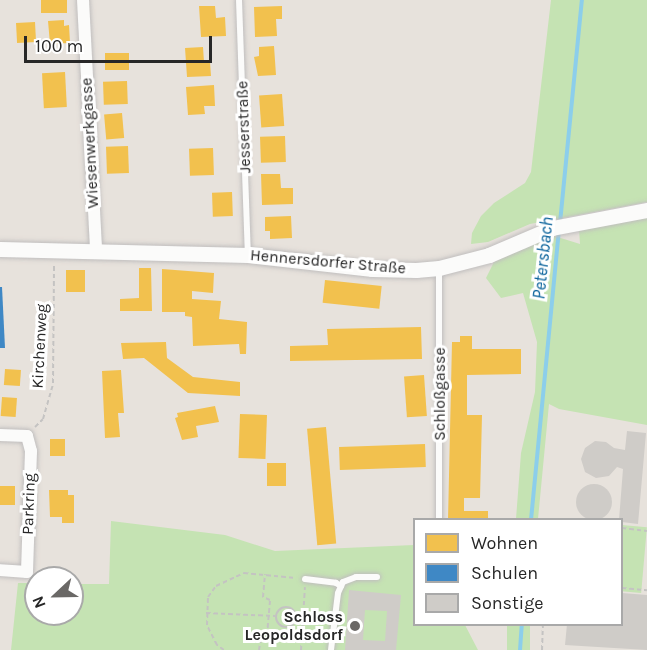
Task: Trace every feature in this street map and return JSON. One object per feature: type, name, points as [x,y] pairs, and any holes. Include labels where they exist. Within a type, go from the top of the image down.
[{"type":"street","name":"Wiesenwerkgasse","points":[[83,0],[96,250]]},
{"type":"street","name":"Hennersdorfer Straße","points":[[0,249],[248,255],[372,269],[439,268],[489,255],[552,228],[647,210]]},
{"type":"street","points":[[0,435],[27,436]]},
{"type":"street","name":"Parkring","points":[[0,570],[27,572],[31,451],[27,436]]},
{"type":"lane","name":"Jesserstraße","points":[[239,0],[248,255]]},
{"type":"lane","name":"Schloßgasse","points":[[439,268],[439,518]]},
{"type":"lane","points":[[331,650],[334,618],[341,586],[349,579],[377,577]]},
{"type":"lane","points":[[305,579],[336,583],[341,586]]},
{"type":"path","name":"Kirchenweg","points":[[27,436],[43,419],[53,383],[54,249]]},
{"type":"path","points":[[623,528],[647,531]]},
{"type":"path","points":[[224,650],[210,634],[206,613],[208,597],[224,580],[244,573],[305,579],[301,650]]},
{"type":"path","points":[[259,650],[261,638],[267,635],[270,600],[263,597],[265,574]]},
{"type":"path","points":[[623,588],[647,590]]},
{"type":"path","points":[[285,607],[294,611],[296,618],[291,626],[285,628],[279,625],[275,616],[285,607]]},
{"type":"path","points":[[206,613],[275,616]]},
{"type":"path","points":[[296,618],[303,618]]},
{"type":"path","points":[[542,650],[543,626]]},
{"type":"green space","points":[[551,0],[647,0],[647,202],[530,224],[488,242],[471,244],[472,233],[481,216],[494,203],[525,183],[531,172]]},
{"type":"green space","points":[[647,216],[647,425],[559,409],[549,404],[538,518],[516,518],[521,453],[535,392],[537,342],[523,293],[501,298],[486,278],[494,262],[551,235],[580,244],[579,229]]},
{"type":"green space","points":[[111,521],[225,535],[275,551],[413,545],[413,626],[466,626],[478,650],[11,650],[18,583],[24,583],[24,626],[84,626],[84,584],[109,584]]},
{"type":"green space","points":[[623,525],[647,527],[641,593],[623,591]]},
{"type":"green space","points":[[507,626],[530,626],[530,650],[507,650]]},
{"type":"building: Wohnen","points":[[41,0],[67,0],[67,13],[41,13]]},
{"type":"building: Wohnen","points":[[199,6],[215,6],[216,18],[225,17],[226,36],[201,37]]},
{"type":"building: Wohnen","points":[[282,6],[282,19],[276,19],[277,36],[255,37],[254,7]]},
{"type":"building: Wohnen","points":[[64,20],[64,26],[69,25],[70,43],[50,44],[48,21]]},
{"type":"building: Wohnen","points":[[35,22],[36,42],[17,43],[16,23]]},
{"type":"building: Wohnen","points":[[274,46],[276,75],[258,76],[254,57],[259,56],[259,47]]},
{"type":"building: Wohnen","points":[[203,47],[204,62],[210,62],[211,76],[187,77],[185,48]]},
{"type":"building: Wohnen","points":[[105,53],[129,53],[129,70],[105,70]]},
{"type":"building: Wohnen","points":[[65,72],[67,107],[44,108],[42,73]]},
{"type":"building: Wohnen","points":[[127,81],[128,104],[104,105],[103,82]]},
{"type":"building: Wohnen","points":[[214,85],[215,106],[204,106],[205,114],[188,115],[186,87]]},
{"type":"building: Wohnen","points":[[282,94],[284,126],[261,128],[259,96]]},
{"type":"building: Wohnen","points":[[122,113],[124,138],[106,139],[104,115]]},
{"type":"building: Wohnen","points":[[285,136],[286,162],[261,163],[260,137]]},
{"type":"building: Wohnen","points":[[128,146],[129,173],[107,174],[106,147]]},
{"type":"building: Wohnen","points":[[213,148],[214,175],[190,176],[189,149]]},
{"type":"building: Wohnen","points":[[261,174],[280,174],[281,188],[293,188],[293,204],[262,205]]},
{"type":"building: Wohnen","points":[[232,192],[233,216],[213,217],[212,193]]},
{"type":"building: Wohnen","points":[[291,216],[292,238],[270,239],[270,231],[265,231],[265,217]]},
{"type":"building: Wohnen","points":[[139,268],[151,268],[152,311],[120,311],[120,299],[139,298]]},
{"type":"building: Wohnen","points":[[162,269],[214,273],[213,293],[192,291],[192,299],[221,301],[219,319],[247,322],[246,354],[240,354],[239,344],[193,346],[192,317],[185,316],[185,312],[162,312]]},
{"type":"building: Wohnen","points":[[66,270],[85,270],[85,292],[66,292]]},
{"type":"building: Wohnen","points":[[325,280],[382,286],[379,309],[323,303]]},
{"type":"building: Wohnen","points":[[421,327],[422,359],[290,361],[290,346],[328,345],[327,329]]},
{"type":"building: Wohnen","points":[[460,336],[472,336],[472,349],[521,349],[521,374],[467,375],[467,415],[482,415],[480,498],[464,498],[464,511],[488,511],[488,518],[448,518],[452,342],[460,342]]},
{"type":"building: Wohnen","points":[[166,342],[167,358],[193,377],[240,382],[240,396],[188,393],[144,358],[123,359],[121,343]]},
{"type":"building: Wohnen","points":[[5,369],[21,370],[20,386],[4,385]]},
{"type":"building: Wohnen","points":[[121,370],[124,413],[118,413],[120,437],[105,438],[102,371]]},
{"type":"building: Wohnen","points":[[424,375],[427,416],[407,417],[404,376]]},
{"type":"building: Wohnen","points":[[2,397],[17,398],[16,417],[1,416]]},
{"type":"building: Wohnen","points":[[215,406],[219,422],[196,426],[198,437],[182,440],[175,418],[178,417],[177,413]]},
{"type":"building: Wohnen","points":[[240,414],[267,415],[265,459],[238,458]]},
{"type":"building: Wohnen","points":[[326,427],[336,544],[317,545],[307,429]]},
{"type":"building: Wohnen","points":[[50,439],[65,439],[65,456],[50,456]]},
{"type":"building: Wohnen","points":[[425,444],[426,467],[340,470],[339,447]]},
{"type":"building: Wohnen","points":[[267,463],[286,463],[286,486],[267,486]]},
{"type":"building: Wohnen","points":[[0,486],[15,486],[15,505],[0,505]]},
{"type":"building: Wohnen","points":[[49,490],[68,490],[68,495],[74,495],[74,523],[62,523],[62,517],[50,517]]},
{"type":"building: Schulen","points":[[0,287],[2,287],[5,348],[0,348]]},
{"type":"building: Sonstige","points":[[627,431],[646,433],[638,524],[623,522],[623,518],[619,518],[623,469],[617,467],[609,476],[596,478],[585,472],[581,459],[585,448],[595,441],[606,442],[614,448],[625,450]]},
{"type":"building: Sonstige","points":[[587,485],[601,485],[611,495],[611,509],[602,518],[586,518],[577,509],[577,495]]},
{"type":"building: Sonstige","name":"Schloss Leopoldsdorf","points":[[349,590],[401,595],[396,650],[345,650]],"holes":[[[365,610],[387,611],[385,641],[363,640]]]},
{"type":"building: Sonstige","points":[[623,593],[647,595],[647,650],[565,645],[567,626],[623,626]]},
{"type":"waterway","name":"Petersbach","points":[[560,223],[582,0]]},
{"type":"waterway","name":"Petersbach","points":[[531,518],[559,231]]},
{"type":"waterway","name":"Petersbach","points":[[520,650],[522,626]]},
{"type":"place","name":"Schloss Leopoldsdorf","points":[[355,626]]}]
